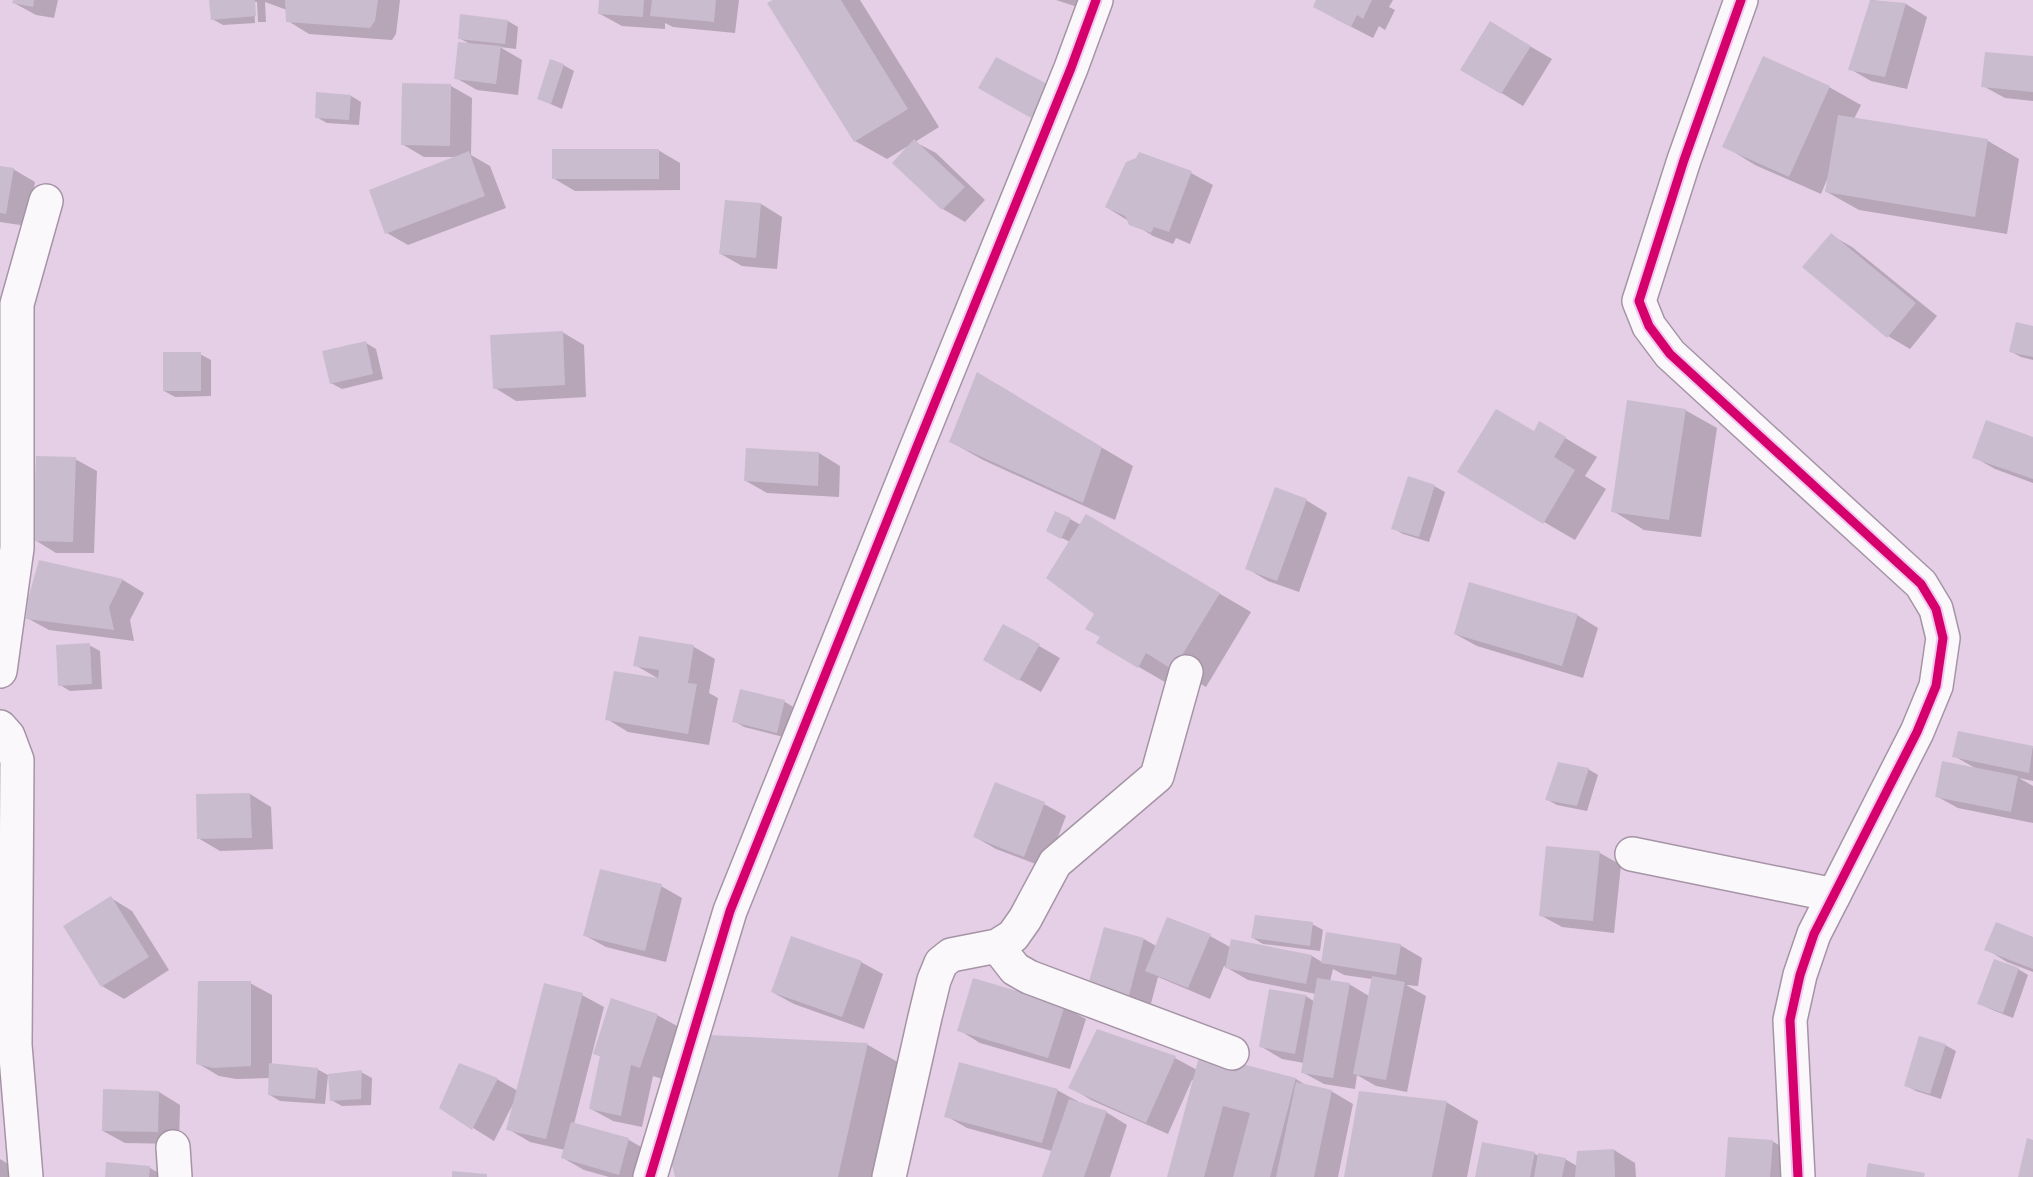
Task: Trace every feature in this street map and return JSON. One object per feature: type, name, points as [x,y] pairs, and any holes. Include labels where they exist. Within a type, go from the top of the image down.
[{"type":"street","points":[[650,1177],[730,911],[1071,68],[1096,0]]},
{"type":"street","points":[[1741,0],[1684,160],[1639,301],[1649,326],[1670,354],[1921,585],[1936,609],[1943,638],[1936,686],[1925,713],[1814,934],[1803,964],[1790,1020],[1798,1177]]},
{"type":"street","points":[[0,671],[17,548],[17,304],[46,201]]},
{"type":"street","points":[[889,1177],[925,1017],[934,980],[941,963],[951,955],[997,946],[1013,936],[1025,919],[1055,863],[1157,776],[1186,672]]},
{"type":"street","points":[[0,727],[8,736],[16,760],[15,1045],[26,1177]]},
{"type":"street","points":[[1632,854],[1834,895]]},
{"type":"street","points":[[997,946],[1015,969],[1029,977],[1232,1053]]},
{"type":"building","points":[[13,0],[34,0],[33,7],[12,3]]},
{"type":"building","points":[[209,0],[255,0],[256,16],[211,20]]},
{"type":"building","points":[[285,0],[378,0],[375,21],[370,28],[286,22]]},
{"type":"building","points":[[599,0],[644,0],[643,17],[598,14]]},
{"type":"building","points":[[652,0],[716,0],[714,22],[650,16]]},
{"type":"building","points":[[773,0],[841,0],[908,109],[854,142],[767,3]]},
{"type":"building","points":[[1316,0],[1372,0],[1363,19],[1357,15],[1351,27],[1313,7]]},
{"type":"building","points":[[1870,0],[1906,3],[1885,77],[1848,70]]},
{"type":"building","points":[[460,14],[508,20],[505,44],[458,39]]},
{"type":"building","points":[[1490,21],[1531,46],[1501,94],[1460,70]]},
{"type":"building","points":[[458,42],[501,46],[496,84],[454,79]]},
{"type":"building","points":[[1985,52],[2033,56],[2033,92],[1981,87]]},
{"type":"building","points":[[1763,56],[1830,86],[1789,177],[1722,147]]},
{"type":"building","points":[[996,57],[1049,85],[1031,118],[978,88]]},
{"type":"building","points":[[550,59],[564,64],[551,104],[537,99]]},
{"type":"building","points":[[402,83],[451,84],[450,146],[401,145]]},
{"type":"building","points":[[316,92],[351,95],[349,120],[315,118]]},
{"type":"building","points":[[1838,115],[1988,139],[1975,217],[1825,192]]},
{"type":"building","points":[[914,139],[965,187],[942,210],[892,163]]},
{"type":"building","points":[[552,149],[659,149],[659,179],[552,179]]},
{"type":"building","points":[[469,151],[485,196],[385,234],[369,190]]},
{"type":"building","points":[[1139,152],[1192,171],[1169,232],[1154,227],[1151,233],[1129,225],[1125,216],[1105,207],[1126,162],[1136,158]]},
{"type":"building","points":[[0,166],[14,168],[6,214],[0,213]]},
{"type":"building","points":[[725,200],[761,203],[756,258],[719,254]]},
{"type":"building","points":[[1831,233],[1916,303],[1887,338],[1802,267]]},
{"type":"building","points":[[2016,322],[2033,326],[2033,357],[2009,352]]},
{"type":"building","points":[[563,331],[565,385],[493,389],[490,335]]},
{"type":"building","points":[[366,341],[373,374],[330,384],[322,351]]},
{"type":"building","points":[[163,352],[201,352],[201,391],[163,391]]},
{"type":"building","points":[[977,372],[1102,447],[1083,503],[949,442]]},
{"type":"building","points":[[1627,400],[1686,409],[1669,520],[1611,512]]},
{"type":"building","points":[[1496,409],[1534,431],[1539,421],[1566,437],[1554,457],[1575,470],[1543,524],[1457,472]]},
{"type":"building","points":[[1986,420],[2033,437],[2033,479],[1972,458]]},
{"type":"building","points":[[746,448],[819,452],[818,486],[744,481]]},
{"type":"building","points":[[36,456],[76,457],[73,542],[33,541]]},
{"type":"building","points":[[1408,476],[1435,485],[1419,537],[1391,529]]},
{"type":"building","points":[[1275,487],[1307,499],[1277,581],[1245,569]]},
{"type":"building","points":[[1055,511],[1071,518],[1061,539],[1046,531]]},
{"type":"building","points":[[1086,514],[1220,593],[1173,670],[1146,653],[1138,668],[1096,643],[1100,637],[1085,629],[1094,614],[1046,578]]},
{"type":"building","points":[[39,560],[123,579],[109,607],[114,630],[26,619],[28,599]]},
{"type":"building","points":[[1469,582],[1578,614],[1562,666],[1454,634]]},
{"type":"building","points":[[1003,624],[1040,644],[1019,681],[983,660]]},
{"type":"building","points":[[639,636],[694,645],[688,683],[697,684],[688,734],[605,720],[614,671],[658,678],[659,670],[633,666]]},
{"type":"building","points":[[90,643],[92,684],[58,686],[56,645]]},
{"type":"building","points":[[740,689],[785,700],[777,733],[732,722]]},
{"type":"building","points":[[1958,731],[2033,746],[2029,773],[1952,757]]},
{"type":"building","points":[[1942,761],[2018,776],[2011,812],[1935,797]]},
{"type":"building","points":[[1558,762],[1589,768],[1577,806],[1545,800]]},
{"type":"building","points":[[995,782],[1045,802],[1024,857],[973,837]]},
{"type":"building","points":[[250,793],[252,838],[197,839],[196,794]]},
{"type":"building","points":[[1546,846],[1600,851],[1593,921],[1539,916]]},
{"type":"building","points":[[600,869],[662,884],[645,951],[583,936]]},
{"type":"building","points":[[111,896],[149,957],[101,987],[63,926]]},
{"type":"building","points":[[1255,915],[1313,922],[1310,946],[1251,938]]},
{"type":"building","points":[[1167,917],[1211,934],[1188,988],[1145,971]]},
{"type":"building","points":[[1996,922],[2033,937],[2033,969],[1984,950]]},
{"type":"building","points":[[1104,927],[1144,938],[1128,999],[1087,989]]},
{"type":"building","points":[[1326,932],[1401,944],[1396,975],[1321,963]]},
{"type":"building","points":[[791,936],[862,961],[842,1017],[771,992]]},
{"type":"building","points":[[1231,939],[1312,955],[1306,984],[1225,968]]},
{"type":"building","points":[[1994,959],[2019,968],[2003,1013],[1977,1004]]},
{"type":"building","points":[[1372,976],[1405,982],[1386,1080],[1353,1074]]},
{"type":"building","points":[[973,978],[1065,1005],[1048,1058],[957,1031]]},
{"type":"building","points":[[1317,978],[1350,983],[1333,1078],[1301,1073]]},
{"type":"building","points":[[198,981],[251,981],[251,1066],[213,1068],[196,1064]]},
{"type":"building","points":[[544,983],[583,993],[546,1139],[506,1130]]},
{"type":"building","points":[[1269,989],[1306,995],[1295,1054],[1259,1047]]},
{"type":"building","points":[[611,998],[658,1014],[640,1068],[631,1065],[621,1116],[589,1109],[600,1056],[593,1054]]},
{"type":"building","points":[[1097,1029],[1176,1056],[1146,1123],[1068,1088]]},
{"type":"building","points":[[709,1035],[868,1043],[838,1177],[675,1177],[672,1165]]},
{"type":"building","points":[[1919,1036],[1946,1044],[1930,1094],[1904,1086]]},
{"type":"building","points":[[1200,1053],[1296,1078],[1270,1177],[1233,1177],[1250,1113],[1223,1106],[1204,1177],[1167,1177]]},
{"type":"building","points":[[959,1062],[1058,1089],[1042,1143],[944,1117]]},
{"type":"building","points":[[269,1063],[318,1068],[315,1099],[268,1095]]},
{"type":"building","points":[[459,1063],[498,1078],[472,1130],[439,1108]]},
{"type":"building","points":[[362,1070],[361,1099],[330,1101],[328,1074]]},
{"type":"building","points":[[1296,1082],[1332,1090],[1314,1177],[1276,1177]]},
{"type":"building","points":[[103,1089],[159,1091],[158,1132],[102,1131]]},
{"type":"building","points":[[1359,1091],[1447,1101],[1432,1177],[1344,1177]]},
{"type":"building","points":[[1069,1099],[1107,1111],[1084,1177],[1042,1177]]},
{"type":"building","points":[[571,1122],[629,1138],[619,1175],[561,1158]]},
{"type":"building","points":[[1728,1137],[1773,1140],[1770,1177],[1725,1177]]},
{"type":"building","points":[[2027,1138],[2033,1140],[2033,1177],[2018,1177]]},
{"type":"building","points":[[1482,1142],[1535,1152],[1530,1177],[1475,1177]]},
{"type":"building","points":[[1614,1149],[1615,1177],[1575,1177],[1577,1151]]},
{"type":"building","points":[[1538,1153],[1566,1158],[1562,1177],[1534,1177]]},
{"type":"building","points":[[106,1162],[150,1166],[149,1177],[105,1177]]},
{"type":"building","points":[[1868,1163],[1925,1173],[1924,1177],[1866,1177]]},
{"type":"building","points":[[452,1171],[487,1174],[487,1177],[452,1177]]},
{"type":"cycle path","points":[[650,1177],[730,911],[1071,68],[1096,0]]},
{"type":"cycle path","points":[[1741,0],[1684,160],[1639,301],[1649,326],[1670,354],[1921,584],[1936,609],[1943,638],[1936,686],[1917,732],[1814,934],[1800,975],[1790,1020],[1798,1177]]}]
